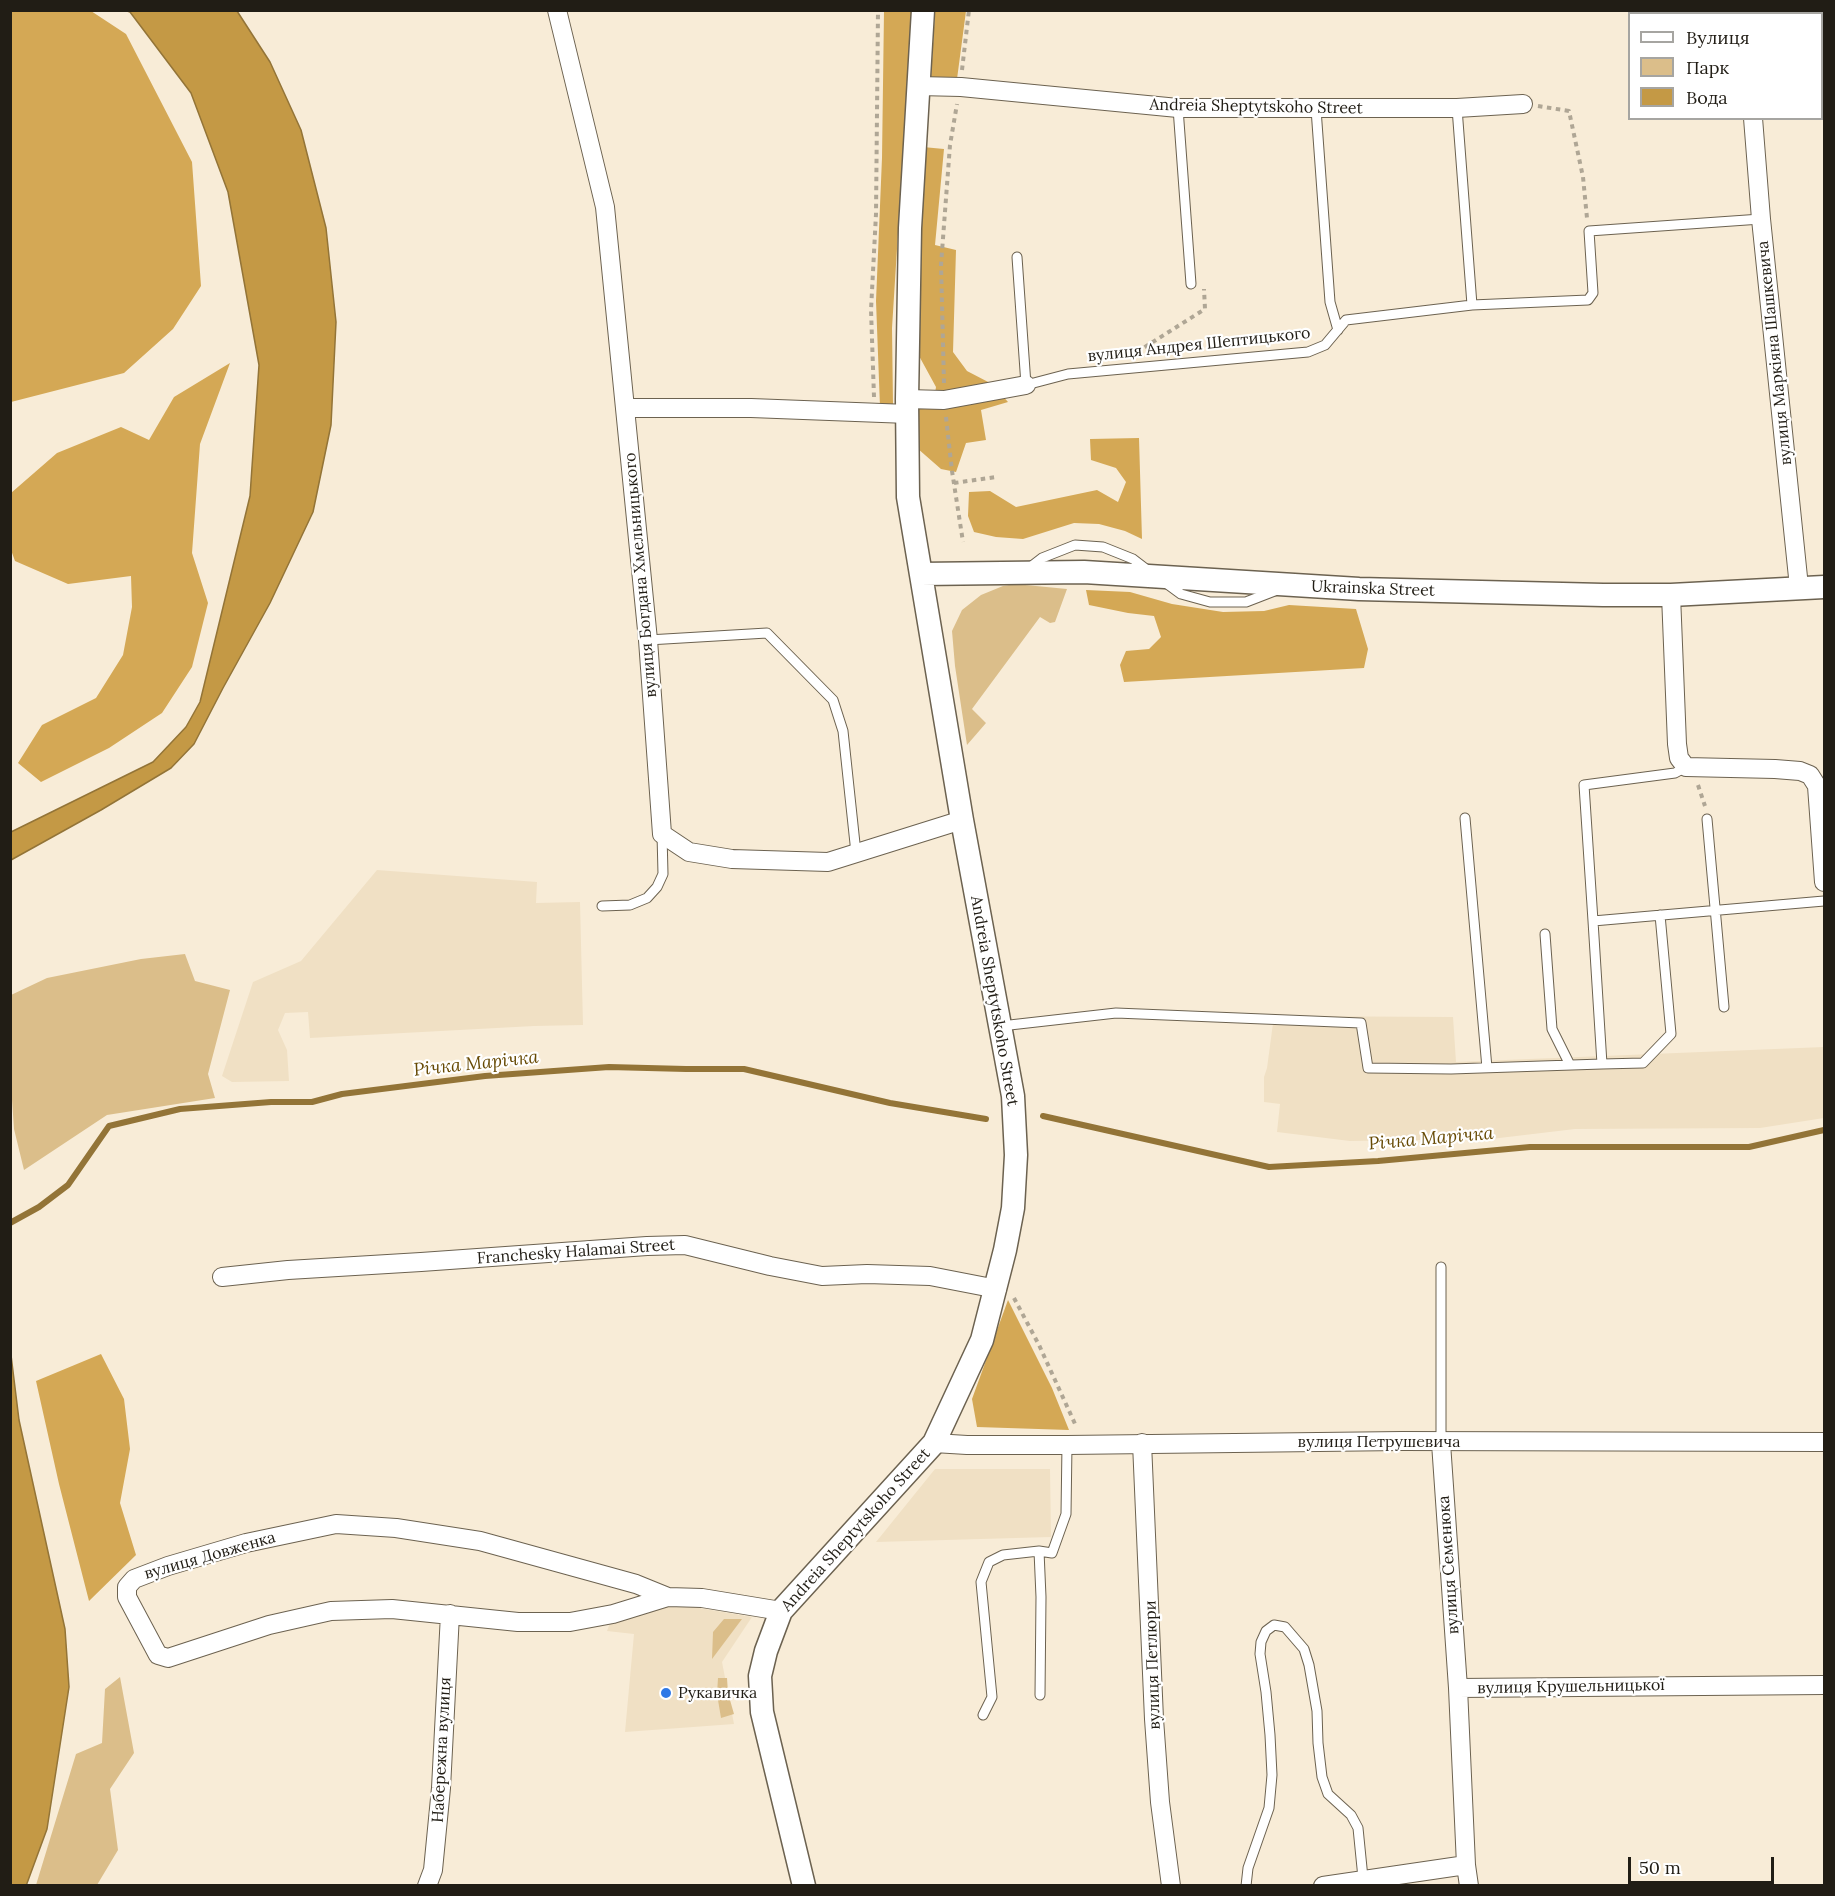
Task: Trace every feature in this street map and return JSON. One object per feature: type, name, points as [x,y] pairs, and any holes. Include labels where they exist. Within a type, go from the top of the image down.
[{"type":"street","name":"вулиця Богдана Хмельницького","points":[[557,10],[605,207],[648,640],[662,834]]},
{"type":"street","name":"Andreia Sheptytskoho Street","points":[[804,1886],[762,1712],[760,1676],[766,1651],[781,1611],[934,1443],[1004,1292],[1013,1208],[1016,1155],[1013,1096],[962,820],[908,497],[910,228],[923,10]]},
{"type":"street","name":"Andreia Sheptytskoho Street","points":[[918,86],[961,87],[1178,108],[1457,108],[1523,104]]},
{"type":"street","name":"вулиця Маркіяна Шашкевича","points":[[1752,120],[1799,587]]},
{"type":"street","points":[[626,408],[751,408],[874,412],[1026,385]]},
{"type":"street","name":"Ukrainska Street","points":[[921,573],[1083,572],[1359,589],[1671,595],[1824,587]]},
{"type":"street","points":[[1671,595],[1679,758],[1686,767],[1775,769],[1800,771],[1810,776],[1817,786],[1824,882]]},
{"type":"street","points":[[662,834],[689,852],[732,859],[828,862],[962,820]]},
{"type":"street","name":"Franchesky Halamai Street","points":[[222,1277],[288,1270],[685,1245],[822,1276],[867,1274],[930,1276],[1004,1292]]},
{"type":"street","name":"вулиця Петрушевича","points":[[934,1443],[1073,1445],[1824,1442]]},
{"type":"street","name":"вулиця Петлюри","points":[[1142,1443],[1155,1731],[1160,1802],[1171,1886]]},
{"type":"street","name":"вулиця Семенюка","points":[[1441,1443],[1458,1688]]},
{"type":"street","name":"вулиця Довженка","points":[[668,1597],[636,1584],[480,1541],[396,1528],[336,1524],[246,1543],[168,1566],[134,1579],[127,1587],[127,1597],[158,1655],[168,1658],[269,1625],[331,1611],[392,1609],[518,1622],[570,1622],[613,1614],[668,1597],[702,1598],[781,1611]]},
{"type":"street","name":"Набережна вулиця","points":[[427,1886],[433,1870],[441,1788],[450,1614]]},
{"type":"street","name":"вулиця Крушельницької","points":[[1469,1886],[1466,1865],[1458,1688],[1824,1685]]},
{"type":"street","points":[[1323,1886],[1364,1878],[1466,1865]]},
{"type":"lane","points":[[1178,108],[1191,284]]},
{"type":"lane","points":[[1457,108],[1472,305]]},
{"type":"lane","points":[[1316,109],[1330,302],[1338,330]]},
{"type":"lane","points":[[1589,231],[1761,219]]},
{"type":"lane","name":"вулиця Андрея Шептицького","points":[[1026,385],[1068,374],[1308,352],[1325,345],[1346,320],[1472,305],[1588,300],[1593,293],[1589,231]]},
{"type":"lane","points":[[1017,257],[1026,385]]},
{"type":"lane","points":[[648,640],[766,633],[833,700],[843,731],[856,853]]},
{"type":"lane","points":[[1602,1064],[1584,784],[1675,773],[1686,767]]},
{"type":"lane","points":[[1465,818],[1487,1068]]},
{"type":"lane","points":[[1707,819],[1724,1007]]},
{"type":"lane","points":[[602,906],[630,905],[647,898],[657,887],[663,874],[662,834]]},
{"type":"lane","points":[[1593,921],[1824,901]]},
{"type":"lane","points":[[999,1026],[1116,1013],[1361,1023],[1368,1068],[1487,1068],[1642,1063],[1671,1034],[1660,915]]},
{"type":"lane","points":[[1545,934],[1552,1029],[1570,1065]]},
{"type":"lane","points":[[1441,1267],[1441,1443]]},
{"type":"lane","points":[[983,1715],[992,1697],[981,1582],[989,1562],[1003,1555],[1039,1551],[1052,1553],[1066,1514],[1073,1445]]},
{"type":"lane","points":[[1039,1551],[1040,1695]]},
{"type":"lane","points":[[1245,1886],[1248,1868],[1269,1808],[1272,1775],[1270,1735],[1260,1654],[1261,1642],[1266,1631],[1274,1625],[1286,1627],[1304,1648],[1317,1711],[1322,1777],[1328,1794],[1351,1815],[1358,1828],[1364,1878]]},
{"type":"path","points":[[874,412],[871,310],[876,214],[878,10]]},
{"type":"path","points":[[963,542],[944,400],[941,265],[950,145],[961,87],[969,10]]},
{"type":"path","points":[[1523,104],[1569,111],[1583,177],[1589,231]]},
{"type":"path","points":[[954,483],[996,477]]},
{"type":"path","points":[[1686,767],[1701,790],[1707,819]]},
{"type":"path","points":[[1004,1292],[1039,1345],[1077,1428],[1073,1445]]},
{"type":"shaded area","points":[[11,10],[91,11],[126,34],[192,162],[201,286],[173,329],[124,373],[11,402]]},
{"type":"shaded area","points":[[884,11],[912,11],[892,328],[893,405],[880,407],[876,301],[882,158]]},
{"type":"shaded area","points":[[935,11],[966,11],[957,79],[931,78]]},
{"type":"shaded area","points":[[923,147],[944,149],[935,245],[956,250],[953,352],[967,371],[992,384],[1008,402],[981,410],[986,440],[966,443],[956,472],[941,469],[917,448],[916,410],[933,405],[936,387],[918,354]]},
{"type":"shaded area","points":[[230,363],[200,444],[192,553],[208,603],[192,667],[162,713],[109,748],[41,782],[18,763],[42,725],[96,698],[123,655],[132,607],[131,576],[68,584],[15,561],[11,550],[11,493],[57,453],[121,427],[149,440],[174,397]]},
{"type":"shaded area","points":[[1139,438],[1142,539],[1125,531],[1099,524],[1074,523],[1023,539],[996,537],[974,532],[968,516],[969,492],[990,491],[1016,507],[1097,490],[1118,502],[1126,482],[1116,468],[1091,460],[1090,439]]},
{"type":"shaded area","points":[[1086,590],[1130,592],[1172,604],[1223,612],[1264,611],[1289,605],[1356,609],[1368,649],[1364,668],[1124,682],[1120,665],[1126,651],[1149,649],[1161,637],[1154,616],[1089,605]]},
{"type":"shaded area","points":[[377,870],[537,882],[536,903],[580,902],[583,1025],[310,1038],[308,1012],[285,1013],[278,1030],[287,1050],[289,1081],[232,1082],[222,1076],[253,982],[301,961]]},
{"type":"shaded area","points":[[1274,1016],[1453,1017],[1456,1062],[1824,1047],[1824,1118],[1760,1128],[1575,1129],[1491,1139],[1350,1141],[1277,1132],[1280,1104],[1264,1102],[1264,1077]]},
{"type":"shaded area","points":[[1008,1300],[1052,1388],[1069,1430],[977,1427],[972,1399]]},
{"type":"shaded area","points":[[101,1354],[124,1399],[130,1449],[120,1503],[136,1555],[89,1601],[36,1381]]},
{"type":"shaded area","points":[[935,1469],[1050,1469],[1051,1537],[876,1542]]},
{"type":"shaded area","points":[[675,1604],[752,1617],[722,1662],[734,1724],[625,1732],[634,1634],[607,1631],[610,1623]]},
{"type":"green space","points":[[1015,584],[1067,589],[1055,622],[1050,623],[1040,617],[972,709],[986,723],[967,745],[952,631],[962,610],[981,595]]},
{"type":"green space","points":[[185,954],[195,981],[230,990],[208,1074],[215,1098],[107,1115],[24,1170],[14,1129],[11,1085],[11,995],[47,978],[141,959]]},
{"type":"green space","points":[[724,1619],[742,1619],[712,1659],[713,1632]]},
{"type":"green space","points":[[120,1677],[134,1753],[110,1789],[118,1850],[97,1885],[36,1885],[76,1754],[102,1743],[105,1689]]},
{"type":"green space","points":[[718,1678],[727,1678],[728,1693],[734,1714],[721,1718],[717,1694]]},
{"type":"water","points":[[127,11],[237,11],[270,62],[301,130],[326,228],[336,322],[331,425],[313,512],[270,603],[194,744],[171,768],[11,860],[11,832],[153,762],[186,727],[200,702],[250,496],[259,365],[228,192],[191,93]]},
{"type":"water","points":[[11,1355],[19,1420],[65,1629],[69,1687],[47,1829],[26,1886],[10,1885]]},
{"type":"waterway","name":"Річка Марічка","points":[[10,1223],[39,1207],[68,1185],[109,1126],[180,1109],[271,1102],[312,1102],[342,1094],[485,1076],[609,1067],[744,1069],[890,1103],[986,1119]]},
{"type":"waterway","name":"Річка Марічка","points":[[1043,1116],[1269,1167],[1378,1161],[1530,1147],[1749,1147],[1824,1130]]},
{"type":"place","name":"Рукавичка","points":[[666,1693]]}]
